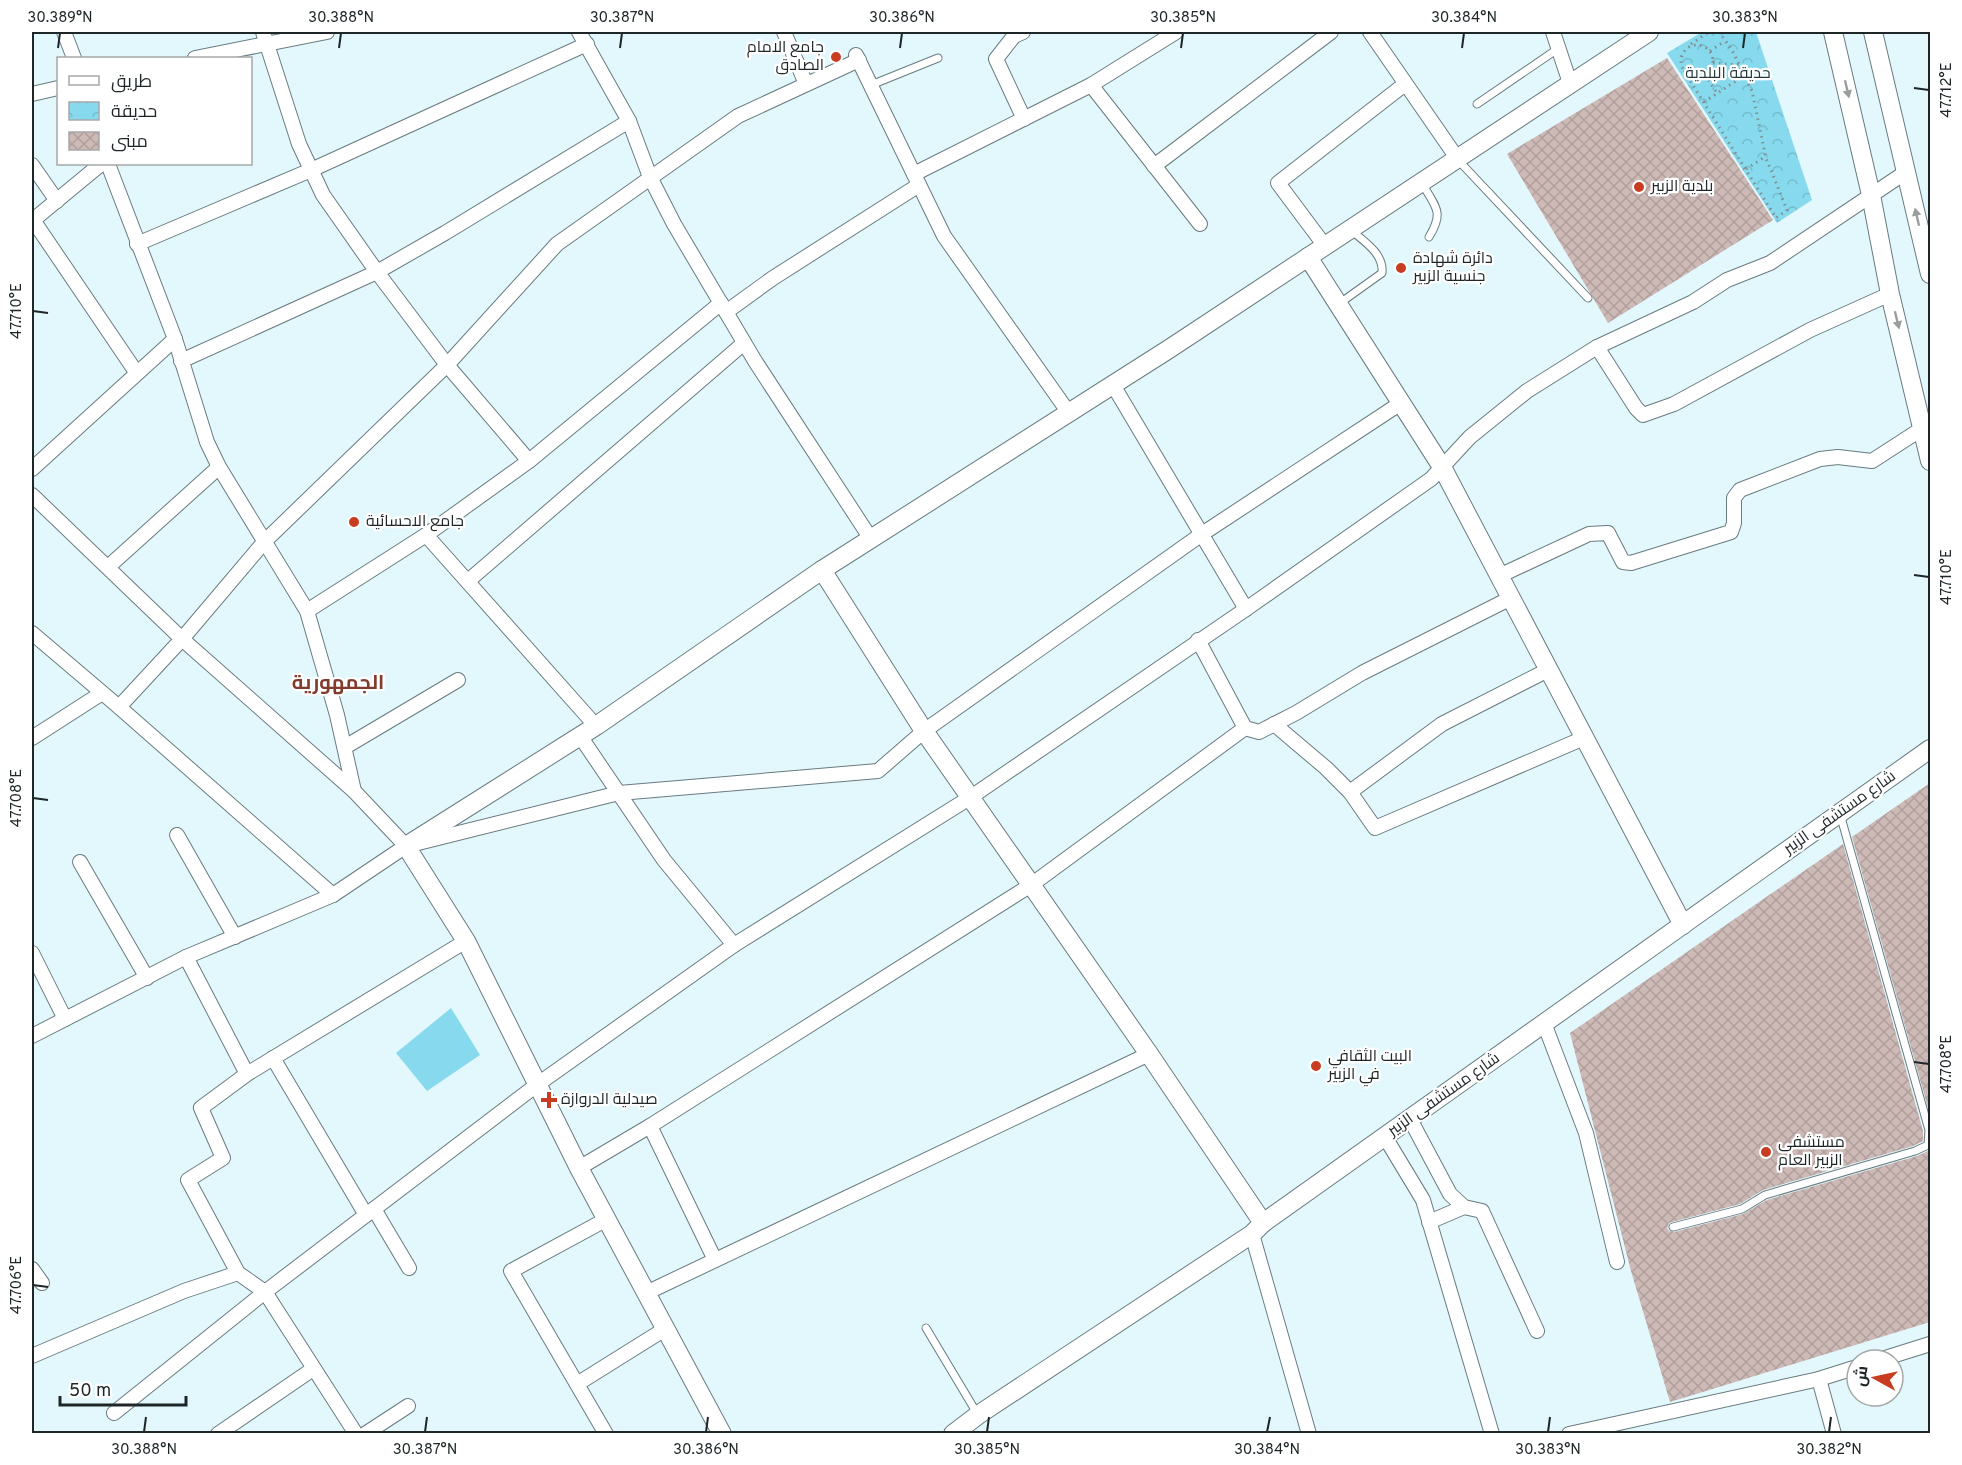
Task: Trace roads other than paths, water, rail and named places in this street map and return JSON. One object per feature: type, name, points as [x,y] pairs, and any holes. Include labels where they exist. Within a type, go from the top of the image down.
[{"type":"street","points":[[64,32],[74,57]]},
{"type":"street","points":[[198,57],[265,37],[327,32]]},
{"type":"street","points":[[784,32],[807,84]]},
{"type":"street","points":[[1023,32],[1014,36],[996,59],[1024,119]]},
{"type":"street","points":[[307,611],[426,535],[530,461],[723,307],[773,278],[917,180],[1024,119],[1091,85],[1176,32]]},
{"type":"street","points":[[1154,166],[1331,32]]},
{"type":"street","points":[[1370,32],[1457,158]]},
{"type":"street","points":[[1553,32],[1570,83]]},
{"type":"street","points":[[32,1036],[186,957],[333,895],[588,731],[822,570],[1113,385],[1649,32]]},
{"type":"street","points":[[1833,32],[1871,195],[1890,294],[1930,461]]},
{"type":"street","points":[[1873,32],[1930,274]]},
{"type":"street","points":[[265,37],[298,144],[323,195],[376,272],[447,365],[530,461]]},
{"type":"street","points":[[137,244],[311,170],[583,38],[629,121],[650,177],[674,224],[744,343],[871,539]]},
{"type":"street","points":[[119,707],[182,639],[265,541],[447,365],[557,244],[738,116],[807,84],[857,56],[944,236],[1069,413]]},
{"type":"street","points":[[1325,246],[1278,183],[1405,84]]},
{"type":"street","points":[[1091,85],[1200,224]]},
{"type":"street","points":[[32,94],[57,88]]},
{"type":"street","points":[[181,361],[376,272],[445,233],[629,121]]},
{"type":"street","points":[[32,165],[57,201]]},
{"type":"street","points":[[100,165],[32,221],[136,372]]},
{"type":"street","points":[[108,165],[175,339],[207,442],[219,467],[307,611],[345,747],[354,791]]},
{"type":"street","points":[[114,1413],[265,1292],[538,1084],[734,945],[971,797],[1246,609],[1431,479],[1470,437],[1527,391],[1597,347],[1693,302],[1727,280],[1770,263],[1906,172]]},
{"type":"street","points":[[1308,257],[1442,467],[1683,925]]},
{"type":"street","points":[[1597,347],[1636,408],[1643,415],[1674,404],[1810,330],[1890,294]]},
{"type":"street","points":[[32,469],[136,372],[175,339]]},
{"type":"street","points":[[468,581],[744,343]]},
{"type":"street","points":[[1113,385],[1246,609]]},
{"type":"street","points":[[406,846],[619,793],[878,771],[924,731],[1202,534],[1401,403]]},
{"type":"street","points":[[1499,576],[1589,534],[1608,533],[1623,562],[1630,563],[1731,532],[1734,523],[1734,498],[1740,490],[1820,459],[1838,457],[1872,461],[1923,428]]},
{"type":"street","points":[[108,567],[219,467]]},
{"type":"street","points":[[32,495],[182,639],[354,791],[406,846],[466,941],[579,1168],[722,1434]]},
{"type":"street","points":[[426,535],[468,581],[588,731],[619,793],[664,860],[734,945]]},
{"type":"street","points":[[822,570],[924,731],[1149,1054],[1258,1228],[1310,1434]]},
{"type":"street","points":[[1198,640],[1245,728],[1259,732],[1296,713],[1362,673],[1511,598]]},
{"type":"street","points":[[32,633],[333,895]]},
{"type":"street","points":[[1350,792],[1442,724],[1548,670]]},
{"type":"street","points":[[345,747],[458,680]]},
{"type":"street","points":[[32,738],[102,693]]},
{"type":"street","points":[[1274,724],[1326,768],[1350,792],[1375,828],[1584,738]]},
{"type":"street","points":[[579,1168],[650,1126],[1031,885],[1245,728]]},
{"type":"street","name":"شارع مستشفى الزبير","points":[[953,1434],[1258,1228],[1930,749]]},
{"type":"street","points":[[177,835],[236,937]]},
{"type":"street","points":[[80,862],[147,978]]},
{"type":"street","points":[[356,1434],[265,1292],[238,1273],[188,1180],[223,1158],[201,1107],[247,1074],[466,941]]},
{"type":"street","points":[[32,953],[66,1019]]},
{"type":"street","points":[[186,957],[247,1074]]},
{"type":"street","points":[[1544,1023],[1586,1133],[1617,1262]]},
{"type":"street","points":[[646,1293],[1149,1054]]},
{"type":"street","points":[[273,1058],[370,1212],[409,1268]]},
{"type":"street","points":[[1410,1119],[1450,1194],[1464,1207],[1482,1211],[1537,1331]]},
{"type":"street","points":[[650,1126],[715,1260]]},
{"type":"street","points":[[1385,1137],[1422,1200],[1492,1434]]},
{"type":"street","points":[[1429,1222],[1464,1207]]},
{"type":"street","points":[[606,1434],[511,1271],[607,1219]]},
{"type":"street","points":[[32,1269],[42,1283]]},
{"type":"street","points":[[32,1356],[184,1291],[238,1273]]},
{"type":"street","points":[[577,1384],[665,1329]]},
{"type":"street","points":[[1905,1352],[1930,1344]]},
{"type":"street","points":[[218,1434],[313,1369]]},
{"type":"street","points":[[1569,1434],[1819,1379],[1845,1371]]},
{"type":"street","points":[[1819,1379],[1834,1434]]},
{"type":"street","points":[[365,1434],[408,1406]]},
{"type":"lane","points":[[1477,104],[1558,48]]},
{"type":"lane","points":[[871,85],[938,58]]},
{"type":"lane","points":[[1457,158],[1588,298]]},
{"type":"lane","points":[[1421,182],[1438,214],[1437,224],[1429,237]]},
{"type":"lane","points":[[1338,305],[1382,273],[1383,266],[1380,257],[1351,229]]},
{"type":"lane","points":[[1673,1227],[1742,1209],[1766,1196],[1916,1151],[1928,1145],[1929,1130],[1840,814]]},
{"type":"lane","points":[[926,1328],[978,1415]]},
{"type":"place","name":"جامع الامام الصادق","points":[[836,57]]},
{"type":"place","name":"بلدية الزبير","points":[[1639,187]]},
{"type":"place","name":"دائرة شهادة جنسية الزبير","points":[[1401,268]]},
{"type":"place","name":"جامع الاحسائية","points":[[354,522]]},
{"type":"place","name":"البيت الثقافي في الزبير","points":[[1316,1066]]},
{"type":"place","name":"صيدلية الدروازة","points":[[549,1100]]},
{"type":"place","name":"مستشفى الزبير العام","points":[[1766,1152]]},
{"type":"district","name":"الجمهورية","points":[[338,684]]},
{"type":"park label","name":"حديقة البلدية","points":[[1728,74]]}]
